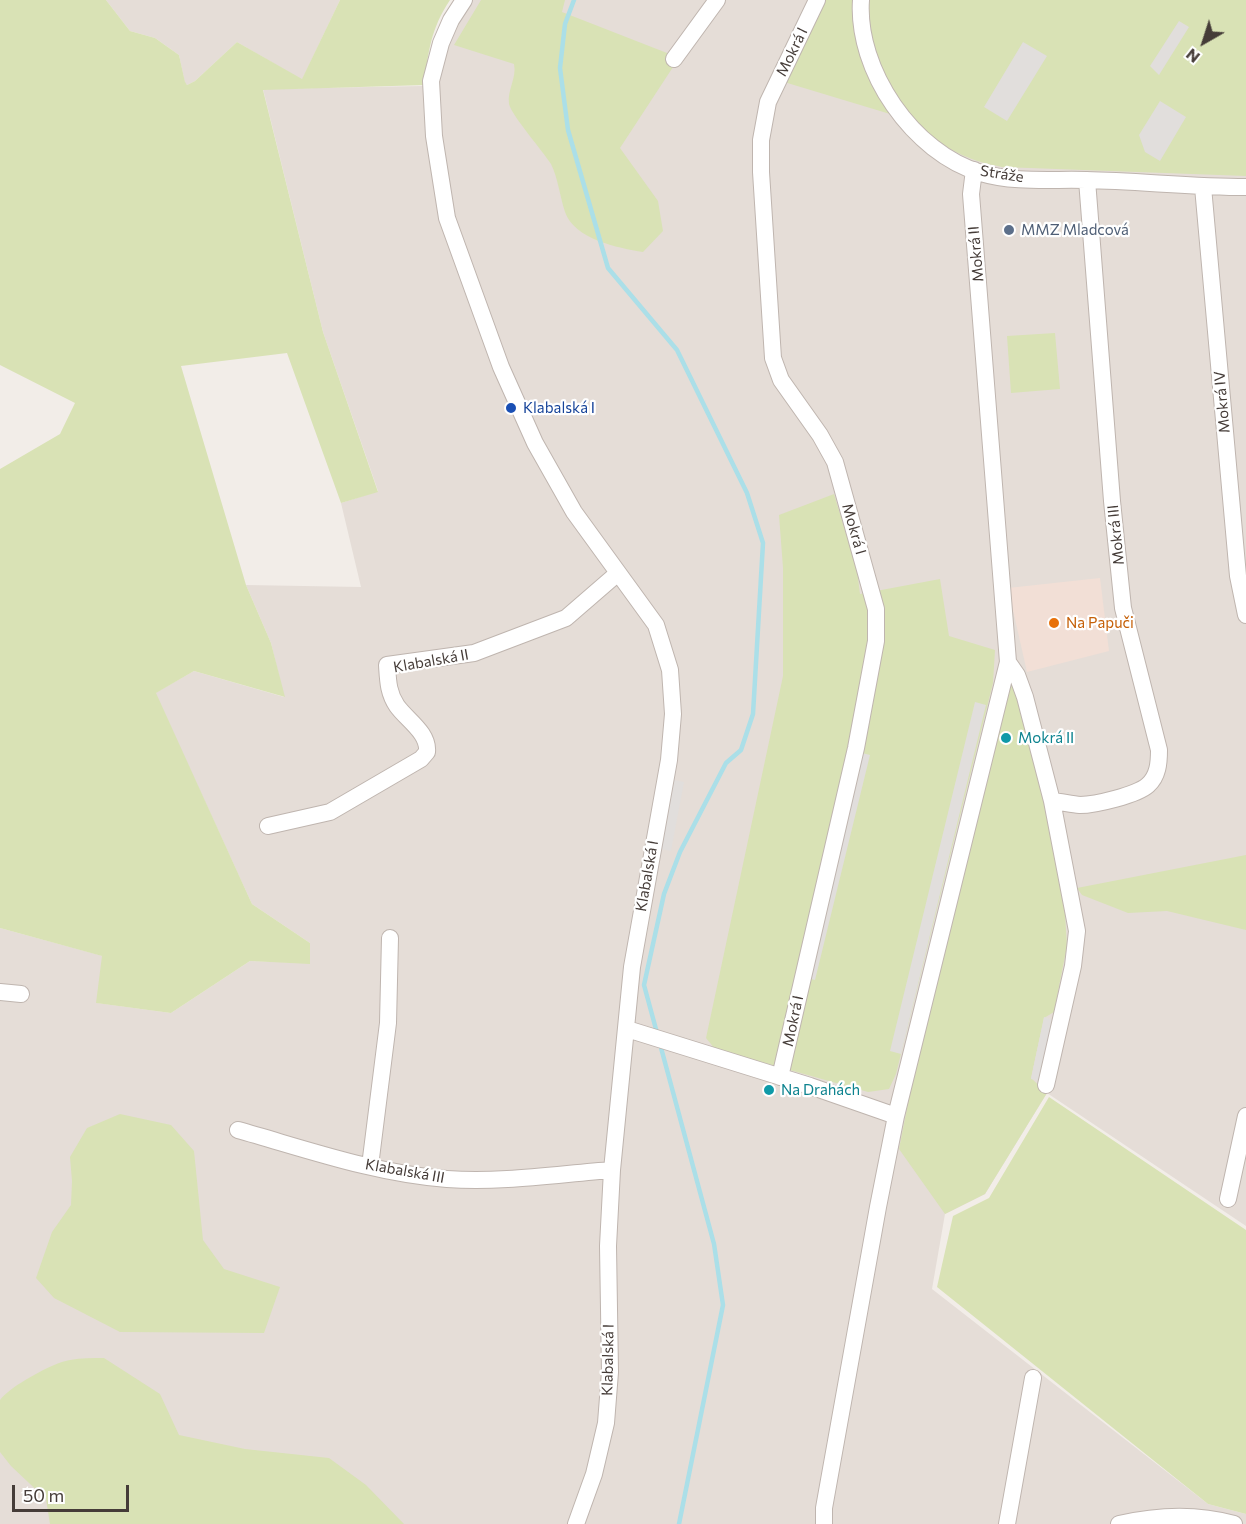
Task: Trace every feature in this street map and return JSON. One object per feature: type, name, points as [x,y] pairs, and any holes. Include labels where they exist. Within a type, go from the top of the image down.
[{"type":"street","name":"Klabalská I","points":[[464,0],[448,28],[431,81],[434,136],[447,218],[501,367],[535,443],[574,512],[656,625],[670,670],[673,714],[669,760],[632,968],[612,1170],[608,1246],[610,1372],[606,1423],[594,1474],[576,1524]]},
{"type":"street","points":[[674,59],[717,0]]},
{"type":"street","name":"Mokrá I","points":[[780,1077],[855,748],[876,641],[876,609],[835,462],[820,435],[781,380],[773,358],[761,172],[764,120],[768,102],[817,0]]},
{"type":"street","name":"Stráže","points":[[861,0],[862,31],[866,48],[879,81],[894,105],[929,143],[974,170],[1002,177],[1246,187]]},
{"type":"street","name":"Mokrá II","points":[[896,1116],[1008,662],[971,194],[974,170]]},
{"type":"street","name":"Mokrá III","points":[[1052,801],[1082,805],[1117,798],[1142,789],[1153,779],[1159,760],[1159,750],[1123,608],[1112,501],[1087,180]]},
{"type":"street","name":"Mokrá IV","points":[[1203,187],[1238,576],[1246,615]]},
{"type":"street","name":"Klabalská II","points":[[268,826],[330,812],[422,759],[427,752],[426,740],[396,705],[388,686],[387,665],[474,653],[566,618],[618,573]]},
{"type":"street","name":"Mokrá II","points":[[1008,662],[1017,675],[1025,697],[1052,801],[1077,931],[1073,966],[1046,1085]]},
{"type":"street","points":[[370,1166],[386,1049],[390,938]]},
{"type":"street","points":[[0,992],[21,994]]},
{"type":"street","points":[[627,1029],[810,1086],[896,1116],[824,1508],[824,1524]]},
{"type":"street","points":[[1228,1199],[1246,1116]]},
{"type":"street","name":"Klabalská III","points":[[237,1130],[370,1166],[417,1176],[450,1179],[501,1179],[612,1170]]},
{"type":"street","points":[[1007,1524],[1033,1378]]},
{"type":"street","points":[[1119,1524],[1143,1518],[1175,1515],[1204,1517],[1234,1524]]},
{"type":"shaded area","points":[[106,0],[340,0],[302,80],[237,42],[195,81],[187,85],[179,55],[155,38],[130,31]]},
{"type":"shaded area","points":[[462,0],[1246,0],[1246,1226],[1047,1093],[985,1194],[945,1214],[932,1289],[1208,1504],[1246,1514],[1246,1524],[0,1524],[0,928],[103,956],[97,1003],[171,1013],[250,961],[310,963],[310,943],[252,904],[155,693],[194,671],[284,697],[271,643],[246,585],[361,587],[341,503],[378,491],[323,332],[263,89],[423,86]]},
{"type":"shaded area","points":[[1179,21],[1189,27],[1159,75],[1150,66]]},
{"type":"shaded area","points":[[1023,42],[1047,56],[1007,121],[984,107]]},
{"type":"shaded area","points":[[1160,101],[1186,117],[1160,161],[1145,152],[1139,135]]},
{"type":"shaded area","points":[[1100,578],[1109,651],[1027,672],[1008,588]]},
{"type":"shaded area","points":[[975,702],[986,705],[901,1054],[890,1051]]},
{"type":"shaded area","points":[[858,752],[870,755],[815,980],[803,977]]},
{"type":"shaded area","points":[[670,779],[684,782],[671,851],[656,848]]},
{"type":"shaded area","points":[[1044,1017],[1054,1020],[1041,1081],[1031,1079]]},
{"type":"green space","points":[[0,0],[106,0],[130,31],[155,38],[179,55],[187,85],[195,81],[237,42],[302,79],[340,0],[450,0],[434,31],[424,85],[263,90],[323,332],[378,492],[341,503],[287,353],[181,366],[246,585],[271,643],[285,697],[194,671],[156,693],[252,904],[310,943],[310,964],[250,961],[171,1013],[96,1003],[102,956],[0,928],[0,469],[60,434],[75,403],[0,365]]},
{"type":"green space","points":[[481,0],[565,0],[562,12],[667,53],[675,64],[620,148],[658,201],[663,231],[643,252],[598,241],[577,229],[565,212],[551,164],[509,104],[514,64],[454,45]]},
{"type":"green space","points":[[823,0],[856,0],[855,17],[859,47],[875,86],[890,114],[784,82]]},
{"type":"green space","points":[[866,0],[1246,0],[1246,176],[1002,167],[962,155],[934,138],[898,100],[881,70],[873,48]]},
{"type":"green space","points":[[1055,333],[1060,389],[1011,393],[1007,336]]},
{"type":"green space","points":[[834,494],[857,570],[860,594],[940,579],[949,636],[995,650],[993,683],[896,1074],[889,1089],[868,1092],[715,1049],[706,1038],[783,676],[783,568],[779,515]]},
{"type":"green space","points":[[1010,683],[1015,684],[1018,692],[1054,846],[1065,913],[1067,946],[1054,1012],[1044,1018],[1031,1078],[1047,1093],[985,1194],[945,1214],[899,1149],[909,1098]]},
{"type":"green space","points":[[1246,855],[1246,930],[1167,911],[1128,913],[1082,895],[1077,888]]},
{"type":"green space","points":[[1049,1097],[1246,1230],[1246,1514],[1208,1504],[937,1287],[953,1216],[989,1198]]},
{"type":"green space","points":[[120,1114],[171,1125],[194,1151],[203,1240],[224,1269],[280,1287],[264,1333],[120,1332],[54,1298],[36,1278],[52,1232],[71,1205],[70,1157],[87,1128]]},
{"type":"green space","points":[[104,1358],[160,1394],[179,1435],[245,1449],[329,1458],[366,1485],[404,1524],[50,1524],[46,1499],[11,1466],[0,1452],[0,1400],[22,1382],[54,1365],[74,1359]]},
{"type":"waterway","points":[[574,0],[565,24],[560,68],[568,130],[608,268],[677,350],[747,493],[763,543],[753,714],[741,750],[726,763],[680,852],[664,894],[644,985],[657,1033]]},
{"type":"waterway","points":[[660,1044],[714,1244],[723,1305],[679,1524]]},
{"type":"place","name":"MMZ Mladcová","points":[[1009,230]]},
{"type":"place","name":"Klabalská I","points":[[511,408]]},
{"type":"place","name":"Na Papuči","points":[[1054,623]]},
{"type":"place","name":"Mokrá II","points":[[1006,738]]},
{"type":"place","name":"Na Drahách","points":[[769,1090]]}]
